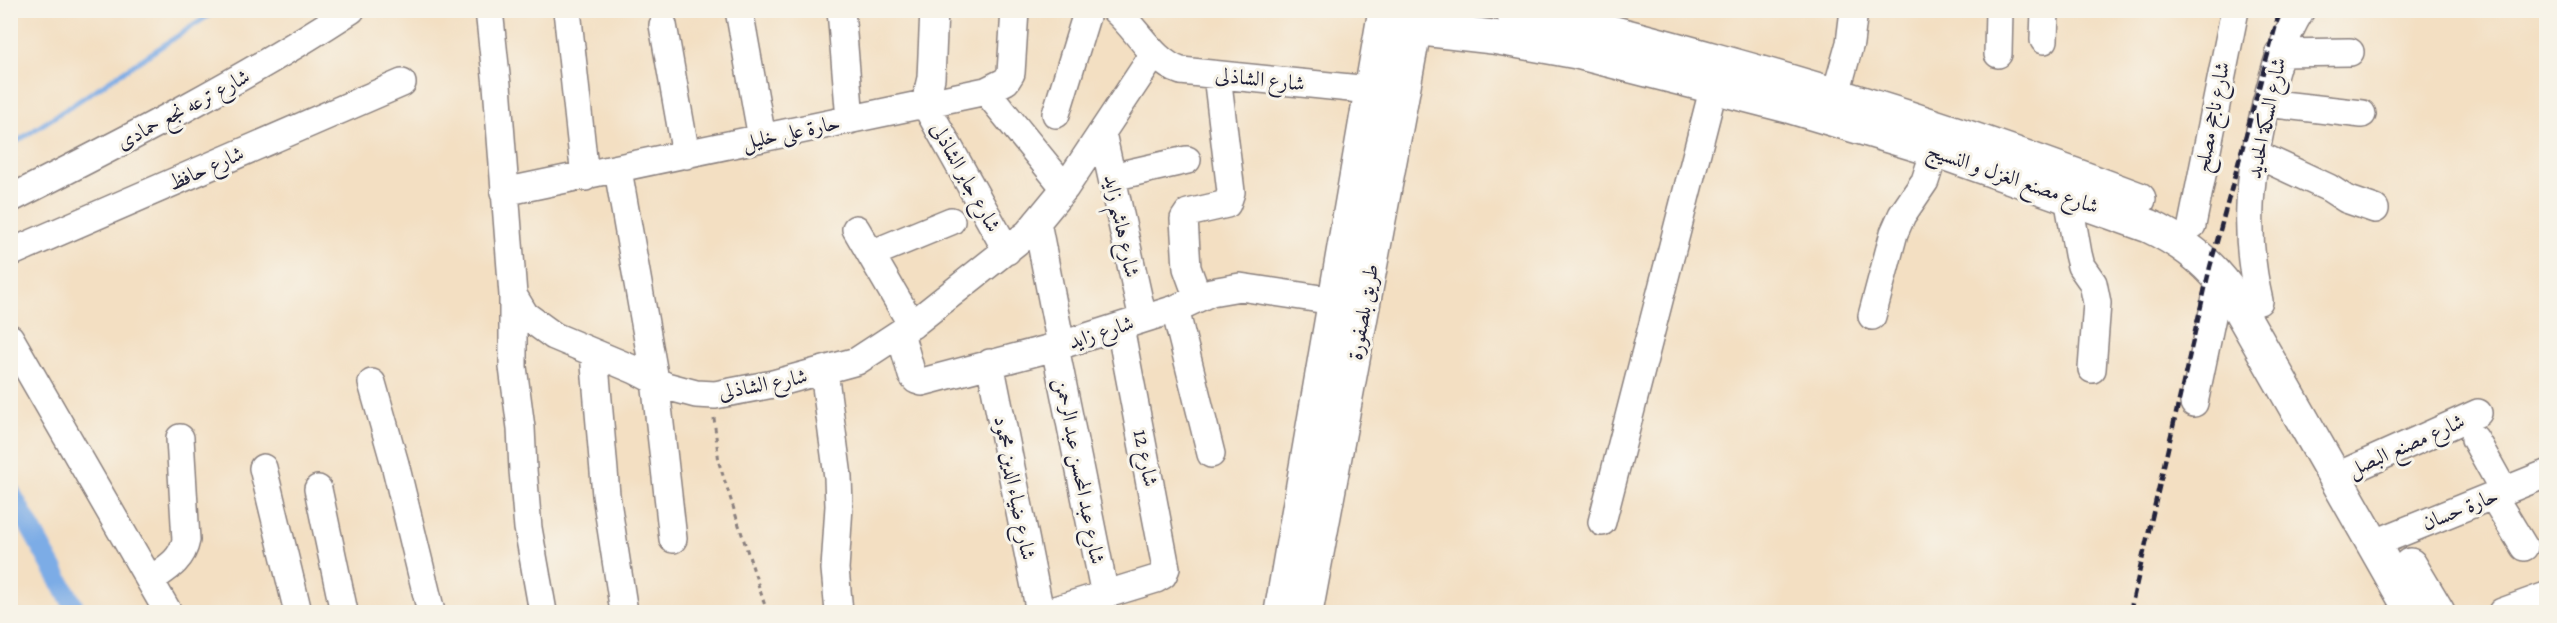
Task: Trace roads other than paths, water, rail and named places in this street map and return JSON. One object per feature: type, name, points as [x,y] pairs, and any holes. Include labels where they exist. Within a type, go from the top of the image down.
[{"type":"main road","name":"طريق بلصفورة","points":[[1306,612],[1329,415],[1334,301],[1385,10]]},
{"type":"main road","name":"شارع مصنع الغزل و النسيج","points":[[1514,11],[1580,39],[1717,74],[1836,93],[1938,138],[2071,186],[2162,208],[2192,225],[2216,244],[2259,301],[2344,473]]},
{"type":"main road","name":"طريق بلصفورة","points":[[1281,612],[1329,415],[1416,19]]},
{"type":"main road","name":"شارع مصنع الغزل و النسيج","points":[[1416,19],[1493,37],[1580,39]]},
{"type":"main road","name":"شارع مصنع الغزل و النسيج","points":[[1717,74],[1862,127],[1938,138]]},
{"type":"main road","name":"شارع مصنع الغزل و النسيج","points":[[2071,186],[2171,236],[2192,250],[2220,278],[2344,473],[2383,540],[2438,612]]},
{"type":"main road","name":"شارع مصنع الغزل و النسيج","points":[[2383,540],[2412,612]]},
{"type":"street","name":"شارع ترعه نجع حمادى","points":[[10,199],[204,99],[294,47],[351,10]]},
{"type":"street","points":[[489,10],[498,85],[513,295],[513,368],[520,420],[528,528],[543,612]]},
{"type":"street","points":[[567,10],[585,177]]},
{"type":"street","points":[[739,10],[762,138]]},
{"type":"street","points":[[841,10],[850,120]]},
{"type":"street","points":[[925,104],[931,78],[934,10]]},
{"type":"street","name":"حارة على خليل","points":[[504,192],[585,177],[986,91],[1006,81],[1011,73],[1015,10]]},
{"type":"street","points":[[1056,114],[1088,10]]},
{"type":"street","name":"شارع الشاذلى","points":[[1115,10],[1137,31],[1154,54],[1171,68],[1216,75],[1370,90]]},
{"type":"street","points":[[1836,93],[1850,43],[1854,10]]},
{"type":"street","points":[[1998,54],[1999,10]]},
{"type":"street","points":[[2044,10],[2044,40]]},
{"type":"street","name":"شارع ناجح مصلح","points":[[2192,225],[2235,10]]},
{"type":"street","name":"شارع السكة الحديد","points":[[2259,301],[2250,253],[2248,218],[2254,153],[2279,53],[2301,10]]},
{"type":"street","points":[[663,25],[686,155]]},
{"type":"street","points":[[2279,53],[2350,52]]},
{"type":"street","name":"شارع الشاذلى","points":[[513,295],[525,315],[554,336],[677,390],[716,395],[824,371],[856,361],[906,329],[1007,251],[1037,222],[1065,188],[1154,54]]},
{"type":"street","points":[[1602,522],[1717,74]]},
{"type":"street","points":[[1211,454],[1186,303],[1184,219],[1188,213],[1227,204],[1232,192],[1216,75]]},
{"type":"street","name":"شارع حافظ","points":[[10,253],[402,83]]},
{"type":"street","points":[[986,91],[1065,188]]},
{"type":"street","points":[[2266,103],[2362,114]]},
{"type":"street","name":"شارع جابر الشاذلى","points":[[925,104],[1007,251]]},
{"type":"street","name":"شارع هاشم زايد","points":[[1102,134],[1112,177],[1131,323]]},
{"type":"street","points":[[1872,316],[1894,233],[1902,215],[1925,181],[1938,138]]},
{"type":"street","points":[[2254,153],[2329,188],[2346,199],[2375,210]]},
{"type":"street","points":[[1112,177],[1187,160]]},
{"type":"street","points":[[618,170],[655,380],[673,539]]},
{"type":"street","points":[[2071,186],[2078,254],[2081,266],[2093,283],[2097,303],[2092,369]]},
{"type":"street","points":[[871,254],[951,221]]},
{"type":"street","name":"شارع عبد المحسن عبد الرحمن","points":[[1037,222],[1105,595]]},
{"type":"street","points":[[856,229],[871,254],[906,329]]},
{"type":"street","points":[[2194,403],[2220,278]]},
{"type":"street","name":"شارع زايد","points":[[906,329],[912,375],[916,380],[922,382],[1058,346],[1131,323],[1211,292],[1240,287],[1334,301]]},
{"type":"street","name":"شارع 12","points":[[1105,595],[1163,575],[1166,568],[1131,323]]},
{"type":"street","points":[[10,338],[168,612]]},
{"type":"street","points":[[594,353],[606,495],[624,612]]},
{"type":"street","name":"شارع ضياء الدين محمود","points":[[990,363],[1040,612]]},
{"type":"street","points":[[824,371],[838,477],[839,506],[835,569],[839,612]]},
{"type":"street","points":[[372,383],[395,464],[431,612]]},
{"type":"street","name":"شارع مصنع البصل","points":[[2344,473],[2476,426],[2498,494]]},
{"type":"street","points":[[150,580],[174,563],[184,549],[186,540],[180,438]]},
{"type":"street","points":[[263,468],[298,612]]},
{"type":"street","name":"حارة حسان","points":[[2383,540],[2547,474]]},
{"type":"street","points":[[318,489],[344,612]]},
{"type":"street","points":[[2498,494],[2524,547]]},
{"type":"street","points":[[1064,610],[1105,595]]},
{"type":"street","points":[[2502,612],[2547,596]]},
{"type":"waterway","points":[[10,146],[217,10]]},
{"type":"waterway","points":[[10,491],[77,612]]},
{"type":"railway","points":[[2130,612],[2210,267],[2280,10]]}]
